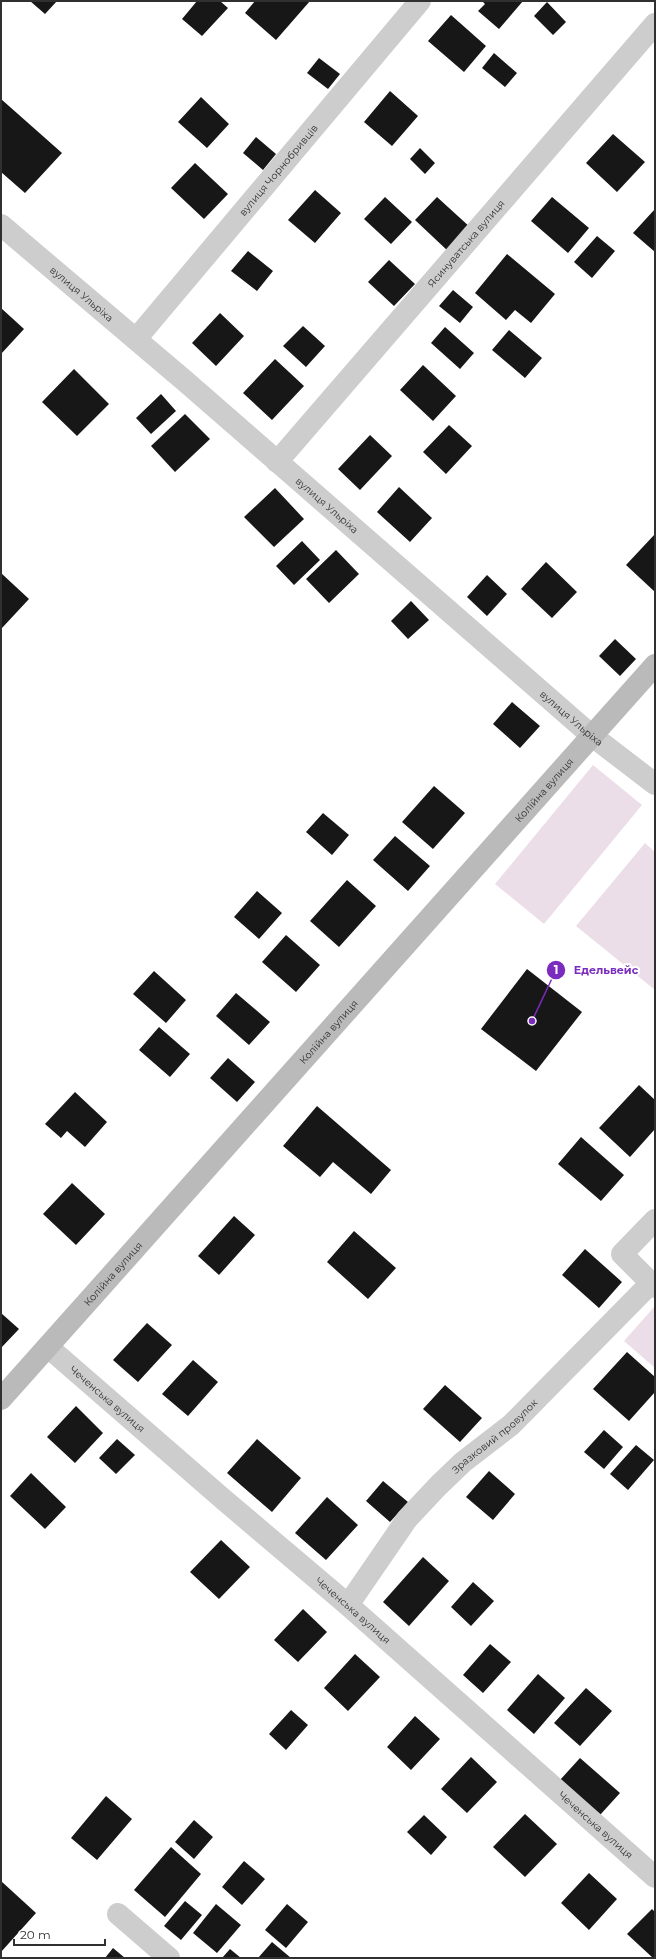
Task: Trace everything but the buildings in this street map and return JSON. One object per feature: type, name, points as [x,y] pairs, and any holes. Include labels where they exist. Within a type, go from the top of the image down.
[{"type":"street","name":"вулиця Чорнобривців","points":[[136,339],[420,1]]},
{"type":"street","name":"Ясинуватська вулиця","points":[[277,462],[655,24]]},
{"type":"street","name":"вулиця Ульріха","points":[[1,225],[136,339],[591,735],[655,784]]},
{"type":"street","name":"Колійна вулиця","points":[[1,1399],[591,735],[655,665]]},
{"type":"street","points":[[653,1285],[622,1254],[655,1220]]},
{"type":"street","name":"Зразковий провулок","points":[[348,1604],[407,1519],[438,1486],[463,1462],[511,1425],[653,1285]]},
{"type":"street","name":"Чеченська вулиця","points":[[48,1347],[223,1499],[348,1604],[655,1877]]},
{"type":"street","points":[[118,1914],[169,1958]]},
{"type":"shaded area","points":[[593,765],[642,805],[544,924],[495,884]]},
{"type":"shaded area","points":[[645,843],[655,852],[655,990],[576,926]]},
{"type":"shaded area","points":[[655,1306],[655,1368],[624,1341]]},
{"type":"place","name":"Едельвейс","points":[[532,1021]]}]
